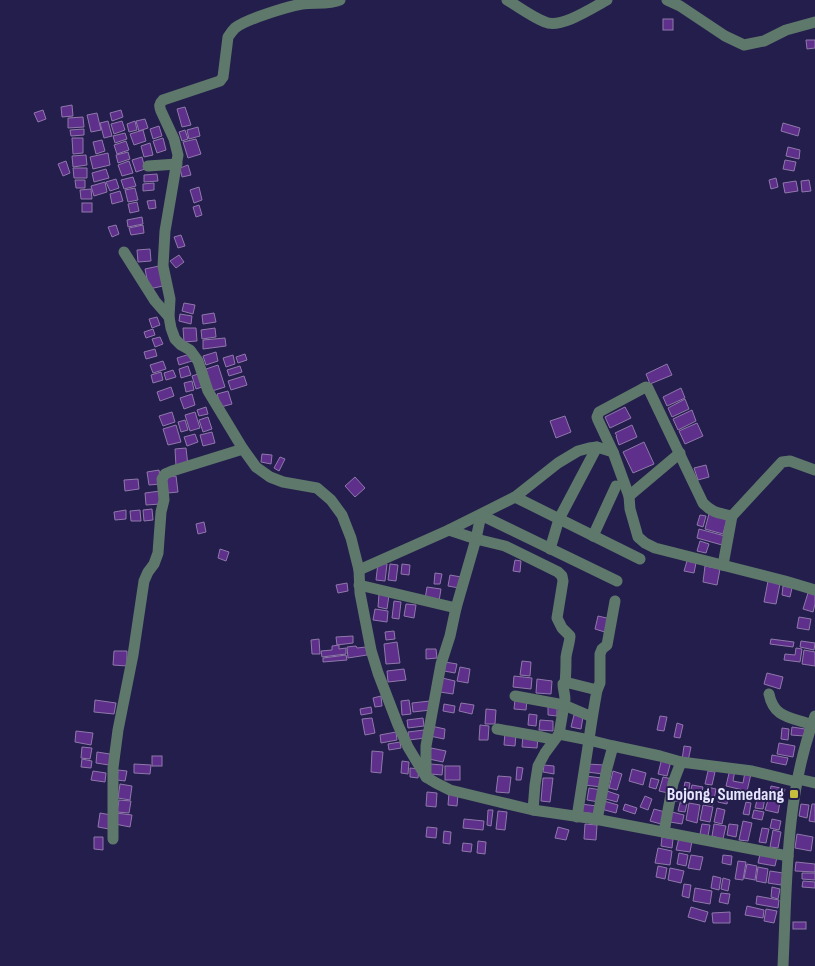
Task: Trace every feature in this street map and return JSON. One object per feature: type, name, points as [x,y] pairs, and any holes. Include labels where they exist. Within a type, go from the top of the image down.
[{"type":"street","points":[[340,0],[334,3],[301,4],[236,27],[228,37],[223,77],[220,81],[163,100],[160,103],[161,111],[174,139],[178,156],[165,231],[163,257],[170,299],[168,317],[175,339],[190,350],[198,361],[208,391],[256,467],[270,477],[283,482],[317,488],[331,500],[342,515],[352,538],[359,570],[359,585],[371,650],[378,673],[408,747],[426,776],[450,790],[533,810],[664,832],[788,856]]},
{"type":"street","points":[[507,0],[546,23],[557,24],[573,18],[607,0]]},
{"type":"street","points":[[667,0],[680,6],[725,36],[744,44],[764,41],[786,30],[815,22]]},
{"type":"street","points":[[148,166],[177,164]]},
{"type":"street","points":[[124,252],[155,301],[168,317]]},
{"type":"street","points":[[732,516],[715,512],[703,503],[650,390],[646,387],[598,412],[598,420],[613,452],[629,496],[630,509],[638,537],[645,544],[815,590]]},
{"type":"street","points":[[359,570],[515,498],[558,462],[578,452],[589,448],[613,452]]},
{"type":"street","points":[[550,549],[560,520],[597,448]]},
{"type":"street","points":[[112,839],[113,768],[118,730],[133,655],[144,581],[154,564],[158,552],[161,512],[164,500],[162,479],[165,474],[172,471],[243,449]]},
{"type":"street","points":[[629,496],[680,453]]},
{"type":"street","points":[[723,565],[732,516],[776,466],[782,462],[790,461],[815,470]]},
{"type":"street","points":[[594,536],[616,486]]},
{"type":"street","points":[[515,498],[640,559]]},
{"type":"street","points":[[426,776],[426,746],[441,664],[481,515]]},
{"type":"street","points":[[481,515],[617,581]]},
{"type":"street","points":[[449,530],[505,546],[554,570],[562,576],[563,581],[557,618],[562,628],[570,636],[566,656],[565,683],[563,684],[566,698],[556,737],[538,766],[533,810]]},
{"type":"street","points":[[359,585],[456,608]]},
{"type":"street","points":[[577,817],[592,717],[600,682],[600,654],[602,649],[607,646],[615,600]]},
{"type":"street","points":[[565,683],[598,690]]},
{"type":"street","points":[[769,694],[772,704],[784,716],[813,721],[807,737],[794,794],[788,856],[782,966]]},
{"type":"street","points":[[514,696],[564,705],[592,717]]},
{"type":"street","points":[[497,729],[542,736],[589,740],[681,762],[752,771],[815,783]]},
{"type":"street","points":[[597,820],[613,746]]},
{"type":"street","points":[[664,832],[673,783],[681,762]]},
{"type":"building","points":[[663,19],[673,19],[673,30],[663,30]]},
{"type":"building","points":[[806,40],[815,40],[815,48],[807,49]]},
{"type":"building","points":[[72,105],[73,116],[62,117],[61,107]]},
{"type":"building","points":[[185,107],[191,125],[182,127],[177,109]]},
{"type":"building","points":[[43,110],[46,119],[38,122],[34,113]]},
{"type":"building","points":[[121,110],[123,117],[112,121],[110,113]]},
{"type":"building","points":[[97,113],[101,130],[91,132],[87,115]]},
{"type":"building","points":[[83,117],[84,127],[68,128],[68,118]]},
{"type":"building","points":[[145,119],[148,128],[139,131],[136,121]]},
{"type":"building","points":[[108,121],[112,136],[104,138],[100,123]]},
{"type":"building","points":[[122,121],[125,130],[114,134],[111,124]]},
{"type":"building","points":[[135,121],[137,130],[129,132],[127,124]]},
{"type":"building","points":[[783,123],[800,128],[798,136],[781,131]]},
{"type":"building","points":[[159,126],[162,136],[153,139],[150,129]]},
{"type":"building","points":[[198,127],[200,136],[189,139],[187,130]]},
{"type":"building","points":[[84,129],[84,135],[71,136],[70,130]]},
{"type":"building","points":[[143,130],[146,141],[134,145],[130,134]]},
{"type":"building","points":[[185,130],[188,139],[182,141],[179,132]]},
{"type":"building","points":[[125,133],[127,139],[115,143],[113,136]]},
{"type":"building","points":[[72,138],[83,138],[83,153],[73,154]]},
{"type":"building","points":[[163,138],[166,150],[157,153],[153,141]]},
{"type":"building","points":[[196,139],[201,154],[188,158],[183,142]]},
{"type":"building","points":[[102,140],[105,151],[96,154],[93,142]]},
{"type":"building","points":[[126,141],[129,150],[117,154],[114,145]]},
{"type":"building","points":[[150,143],[153,155],[144,157],[141,146]]},
{"type":"building","points":[[788,147],[800,150],[799,159],[786,156]]},
{"type":"building","points":[[128,152],[130,159],[118,163],[116,155]]},
{"type":"building","points":[[108,153],[110,165],[93,169],[90,157]]},
{"type":"building","points":[[86,155],[87,165],[73,167],[72,156]]},
{"type":"building","points":[[142,157],[145,169],[136,172],[132,160]]},
{"type":"building","points":[[785,160],[796,162],[794,171],[783,169]]},
{"type":"building","points":[[66,161],[70,173],[63,176],[58,164]]},
{"type":"building","points":[[129,161],[133,173],[122,176],[118,165]]},
{"type":"building","points":[[188,165],[191,175],[182,177],[180,168]]},
{"type":"building","points":[[73,168],[87,168],[87,178],[74,178]]},
{"type":"building","points":[[106,169],[109,178],[94,182],[92,173]]},
{"type":"building","points":[[157,174],[158,181],[144,182],[144,175]]},
{"type":"building","points":[[133,177],[136,186],[124,189],[121,180]]},
{"type":"building","points":[[776,178],[778,187],[771,189],[769,180]]},
{"type":"building","points":[[116,179],[119,188],[110,191],[106,182]]},
{"type":"building","points":[[75,180],[85,180],[85,188],[76,188]]},
{"type":"building","points":[[809,180],[811,191],[802,192],[801,181]]},
{"type":"building","points":[[796,181],[798,191],[785,193],[783,183]]},
{"type":"building","points":[[105,182],[107,192],[94,196],[91,186]]},
{"type":"building","points":[[154,183],[154,190],[143,191],[143,184]]},
{"type":"building","points":[[199,187],[202,200],[194,203],[190,190]]},
{"type":"building","points":[[135,188],[138,200],[128,202],[125,190]]},
{"type":"building","points":[[91,189],[92,199],[81,199],[80,190]]},
{"type":"building","points":[[120,191],[123,201],[112,204],[110,194]]},
{"type":"building","points":[[155,200],[156,208],[149,209],[147,201]]},
{"type":"building","points":[[137,202],[139,211],[130,213],[128,204]]},
{"type":"building","points":[[82,203],[92,203],[92,212],[82,212]]},
{"type":"building","points":[[199,205],[202,215],[196,217],[193,207]]},
{"type":"building","points":[[142,217],[143,224],[128,227],[127,220]]},
{"type":"building","points":[[116,225],[119,234],[112,237],[108,227]]},
{"type":"building","points":[[143,225],[144,233],[131,235],[129,228]]},
{"type":"building","points":[[181,235],[185,246],[178,248],[174,237]]},
{"type":"building","points":[[150,249],[151,261],[138,262],[137,250]]},
{"type":"building","points":[[179,255],[184,262],[176,268],[170,261]]},
{"type":"building","points":[[159,266],[163,286],[149,289],[145,269]]},
{"type":"building","points":[[184,303],[195,305],[193,314],[182,311]]},
{"type":"building","points":[[214,313],[216,322],[203,324],[202,315]]},
{"type":"building","points":[[180,314],[192,316],[191,324],[179,321]]},
{"type":"building","points":[[157,317],[160,325],[152,328],[149,319]]},
{"type":"building","points":[[183,328],[196,328],[197,341],[184,342]]},
{"type":"building","points":[[215,328],[216,337],[202,339],[201,330]]},
{"type":"building","points":[[153,329],[155,335],[146,338],[144,332]]},
{"type":"building","points":[[160,337],[163,344],[155,347],[152,339]]},
{"type":"building","points":[[225,338],[226,346],[203,349],[203,340]]},
{"type":"building","points":[[155,349],[157,356],[146,359],[144,352]]},
{"type":"building","points":[[216,352],[218,361],[206,365],[203,356]]},
{"type":"building","points":[[190,354],[192,361],[179,365],[177,358]]},
{"type":"building","points":[[245,354],[247,360],[238,363],[236,357]]},
{"type":"building","points":[[233,355],[235,364],[226,367],[223,358]]},
{"type":"building","points":[[163,361],[166,369],[153,373],[150,365]]},
{"type":"building","points":[[667,364],[672,375],[650,384],[646,374]]},
{"type":"building","points":[[218,365],[225,387],[212,391],[206,369]]},
{"type":"building","points":[[188,366],[191,375],[181,378],[179,369]]},
{"type":"building","points":[[240,366],[242,372],[229,376],[227,370]]},
{"type":"building","points":[[173,370],[176,377],[166,380],[164,373]]},
{"type":"building","points":[[161,372],[163,380],[153,383],[151,375]]},
{"type":"building","points":[[198,374],[202,387],[196,389],[192,376]]},
{"type":"building","points":[[244,376],[247,385],[231,390],[228,381]]},
{"type":"building","points":[[192,381],[194,390],[186,392],[184,383]]},
{"type":"building","points":[[171,387],[174,396],[160,401],[157,392]]},
{"type":"building","points":[[681,388],[685,398],[667,406],[663,397]]},
{"type":"building","points":[[228,391],[232,404],[221,407],[217,394]]},
{"type":"building","points":[[192,394],[195,405],[184,409],[180,398]]},
{"type":"building","points":[[685,399],[689,409],[672,417],[668,408]]},
{"type":"building","points":[[206,407],[208,414],[199,416],[197,410]]},
{"type":"building","points":[[625,407],[631,418],[610,428],[605,417]]},
{"type":"building","points":[[692,410],[696,421],[678,430],[673,419]]},
{"type":"building","points":[[172,412],[175,422],[163,426],[159,416]]},
{"type":"building","points":[[195,412],[200,428],[190,431],[185,415]]},
{"type":"building","points":[[565,416],[571,432],[556,438],[550,421]]},
{"type":"building","points":[[208,417],[212,429],[203,432],[199,420]]},
{"type":"building","points":[[185,420],[188,430],[181,432],[178,422]]},
{"type":"building","points":[[697,423],[703,436],[685,444],[679,431]]},
{"type":"building","points":[[176,425],[181,442],[168,445],[163,429]]},
{"type":"building","points":[[632,425],[637,437],[619,445],[615,433]]},
{"type":"building","points":[[212,432],[215,443],[203,446],[200,435]]},
{"type":"building","points":[[195,434],[198,442],[187,446],[184,437]]},
{"type":"building","points":[[644,442],[654,464],[633,473],[623,452]]},
{"type":"building","points":[[186,448],[188,466],[176,466],[175,449]]},
{"type":"building","points":[[262,454],[272,455],[271,464],[261,462]]},
{"type":"building","points":[[280,457],[285,459],[279,471],[274,468]]},
{"type":"building","points":[[706,465],[709,477],[698,480],[694,468]]},
{"type":"building","points":[[159,470],[161,484],[149,485],[147,472]]},
{"type":"building","points":[[176,476],[178,492],[168,493],[166,477]]},
{"type":"building","points":[[355,477],[365,488],[355,497],[345,486]]},
{"type":"building","points":[[138,479],[139,489],[125,491],[124,480]]},
{"type":"building","points":[[160,491],[161,504],[146,505],[145,493]]},
{"type":"building","points":[[152,509],[153,520],[144,521],[143,510]]},
{"type":"building","points":[[126,510],[126,519],[115,520],[114,512]]},
{"type":"building","points":[[140,510],[141,521],[131,521],[130,511]]},
{"type":"building","points":[[709,514],[727,519],[723,534],[705,529]]},
{"type":"building","points":[[700,515],[706,516],[703,527],[697,525]]},
{"type":"building","points":[[204,522],[206,532],[198,534],[196,524]]},
{"type":"building","points":[[699,529],[725,536],[722,545],[697,538]]},
{"type":"building","points":[[700,541],[709,544],[706,553],[697,551]]},
{"type":"building","points":[[220,549],[229,552],[226,561],[218,558]]},
{"type":"building","points":[[515,560],[521,561],[520,572],[513,571]]},
{"type":"building","points":[[687,561],[696,563],[694,573],[684,571]]},
{"type":"building","points":[[378,563],[387,564],[385,581],[376,580]]},
{"type":"building","points":[[390,564],[398,565],[396,581],[388,580]]},
{"type":"building","points":[[402,564],[410,565],[409,575],[401,574]]},
{"type":"building","points":[[705,566],[720,569],[717,585],[703,582]]},
{"type":"building","points":[[435,573],[442,574],[440,584],[434,584]]},
{"type":"building","points":[[450,575],[461,577],[459,588],[448,586]]},
{"type":"building","points":[[768,581],[780,584],[776,604],[764,602]]},
{"type":"building","points":[[347,583],[348,591],[338,593],[336,585]]},
{"type":"building","points":[[783,586],[792,588],[790,597],[782,595]]},
{"type":"building","points":[[427,587],[441,589],[439,601],[425,599]]},
{"type":"building","points":[[808,593],[815,595],[813,612],[803,609]]},
{"type":"building","points":[[379,594],[389,595],[387,609],[378,607]]},
{"type":"building","points":[[394,601],[401,602],[399,619],[392,618]]},
{"type":"building","points":[[406,604],[416,605],[414,618],[404,616]]},
{"type":"building","points":[[375,609],[388,611],[387,622],[373,620]]},
{"type":"building","points":[[598,616],[611,619],[608,633],[595,629]]},
{"type":"building","points":[[799,617],[811,619],[809,630],[797,628]]},
{"type":"building","points":[[394,631],[395,639],[386,640],[385,632]]},
{"type":"building","points":[[353,636],[353,643],[337,645],[336,637]]},
{"type":"building","points":[[319,639],[320,654],[312,654],[311,640]]},
{"type":"building","points":[[771,639],[794,642],[793,647],[770,644]]},
{"type":"building","points":[[801,641],[815,643],[814,650],[800,647]]},
{"type":"building","points":[[397,642],[400,663],[386,664],[384,644]]},
{"type":"building","points":[[339,645],[339,649],[346,648],[346,654],[322,657],[321,651],[332,650],[332,646]]},
{"type":"building","points":[[356,646],[357,648],[366,647],[367,655],[348,658],[347,647]]},
{"type":"building","points":[[796,648],[802,649],[800,662],[784,660],[785,654],[795,655]]},
{"type":"building","points":[[426,649],[436,649],[437,658],[426,659]]},
{"type":"building","points":[[804,650],[815,652],[815,666],[802,664]]},
{"type":"building","points":[[114,651],[127,651],[127,666],[113,665]]},
{"type":"building","points":[[346,655],[347,660],[323,662],[323,658]]},
{"type":"building","points":[[522,661],[531,662],[530,676],[520,675]]},
{"type":"building","points":[[445,662],[457,664],[455,673],[444,671]]},
{"type":"building","points":[[460,667],[470,669],[468,683],[457,681]]},
{"type":"building","points":[[404,669],[406,680],[388,682],[387,671]]},
{"type":"building","points":[[767,673],[783,677],[780,689],[764,684]]},
{"type":"building","points":[[514,676],[532,678],[531,689],[513,687]]},
{"type":"building","points":[[442,678],[455,681],[453,694],[440,692]]},
{"type":"building","points":[[537,679],[552,681],[551,694],[536,693]]},
{"type":"building","points":[[381,696],[382,706],[375,707],[373,698]]},
{"type":"building","points":[[515,699],[527,700],[526,710],[514,709]]},
{"type":"building","points":[[95,700],[116,703],[114,714],[94,712]]},
{"type":"building","points":[[409,700],[411,714],[402,715],[401,701]]},
{"type":"building","points":[[430,701],[431,710],[413,712],[412,703]]},
{"type":"building","points":[[461,703],[474,705],[472,714],[459,711]]},
{"type":"building","points":[[548,703],[557,704],[557,716],[548,715]]},
{"type":"building","points":[[444,704],[455,706],[454,713],[443,711]]},
{"type":"building","points":[[371,707],[372,713],[361,715],[360,709]]},
{"type":"building","points":[[486,709],[496,710],[495,724],[485,724]]},
{"type":"building","points":[[529,714],[537,715],[536,726],[528,725]]},
{"type":"building","points":[[574,715],[583,717],[581,729],[571,727]]},
{"type":"building","points":[[660,716],[667,717],[664,731],[657,730]]},
{"type":"building","points":[[372,718],[375,733],[365,735],[362,719]]},
{"type":"building","points":[[423,718],[424,726],[408,728],[407,720]]},
{"type":"building","points":[[540,720],[553,721],[553,731],[539,730]]},
{"type":"building","points":[[677,723],[683,725],[680,738],[674,737]]},
{"type":"building","points":[[480,725],[489,726],[488,740],[479,740]]},
{"type":"building","points":[[431,726],[445,729],[444,739],[430,736]]},
{"type":"building","points":[[792,727],[805,729],[804,736],[791,735]]},
{"type":"building","points":[[782,728],[789,729],[788,740],[781,739]]},
{"type":"building","points":[[424,730],[425,738],[409,740],[408,732]]},
{"type":"building","points":[[76,731],[93,733],[91,745],[75,742]]},
{"type":"building","points":[[396,732],[397,740],[381,743],[380,735]]},
{"type":"building","points":[[505,732],[516,734],[515,746],[504,745]]},
{"type":"building","points":[[523,735],[538,737],[537,748],[522,747]]},
{"type":"building","points":[[400,742],[401,748],[389,750],[388,744]]},
{"type":"building","points":[[779,743],[795,746],[793,757],[777,754]]},
{"type":"building","points":[[684,746],[691,747],[688,761],[682,760]]},
{"type":"building","points":[[82,747],[92,748],[90,759],[81,758]]},
{"type":"building","points":[[431,748],[446,751],[443,762],[429,759]]},
{"type":"building","points":[[372,751],[383,752],[381,773],[371,772]]},
{"type":"building","points":[[97,752],[110,754],[109,765],[96,763]]},
{"type":"building","points":[[772,755],[788,758],[786,765],[771,762]]},
{"type":"building","points":[[152,756],[162,756],[162,766],[152,766]]},
{"type":"building","points":[[662,758],[671,761],[667,776],[658,774]]},
{"type":"building","points":[[82,759],[92,761],[91,768],[81,767]]},
{"type":"building","points":[[402,761],[409,762],[408,774],[401,773]]},
{"type":"building","points":[[134,764],[151,765],[150,774],[134,773]]},
{"type":"building","points":[[430,764],[443,765],[442,775],[430,774]]},
{"type":"building","points":[[588,764],[604,765],[603,774],[587,772]]},
{"type":"building","points":[[544,765],[554,766],[554,774],[543,772]]},
{"type":"building","points":[[445,766],[460,766],[460,780],[445,780]]},
{"type":"building","points":[[517,767],[523,768],[521,780],[516,780]]},
{"type":"building","points":[[410,768],[419,769],[418,778],[410,777]]},
{"type":"building","points":[[632,769],[646,773],[643,785],[629,781]]},
{"type":"building","points":[[730,769],[735,770],[733,781],[743,783],[745,772],[751,774],[747,791],[726,786]]},
{"type":"building","points":[[118,770],[127,771],[125,781],[117,780]]},
{"type":"building","points":[[93,771],[106,773],[105,782],[91,780]]},
{"type":"building","points":[[613,771],[622,774],[617,790],[609,788]]},
{"type":"building","points":[[708,771],[715,772],[712,785],[705,784]]},
{"type":"building","points":[[498,776],[511,777],[509,793],[496,792]]},
{"type":"building","points":[[586,776],[602,778],[601,787],[585,785]]},
{"type":"building","points":[[663,777],[672,779],[668,793],[659,791]]},
{"type":"building","points":[[543,778],[553,778],[550,802],[541,801]]},
{"type":"building","points":[[651,778],[659,780],[656,789],[649,787]]},
{"type":"building","points":[[685,782],[690,783],[688,794],[683,793]]},
{"type":"building","points":[[120,784],[132,786],[130,800],[118,798]]},
{"type":"building","points":[[692,785],[703,787],[700,801],[689,798]]},
{"type":"building","points":[[771,786],[785,789],[782,801],[769,798]]},
{"type":"building","points":[[707,787],[716,789],[713,805],[704,803]]},
{"type":"building","points":[[589,788],[601,790],[599,802],[587,800]]},
{"type":"building","points":[[604,790],[619,795],[617,802],[602,798]]},
{"type":"building","points":[[720,791],[729,793],[727,804],[718,802]]},
{"type":"building","points":[[427,792],[437,793],[436,807],[426,806]]},
{"type":"building","points":[[449,793],[458,794],[457,806],[448,805]]},
{"type":"building","points":[[676,794],[687,796],[686,803],[675,801]]},
{"type":"building","points":[[645,796],[652,799],[648,810],[640,807]]},
{"type":"building","points":[[758,796],[765,797],[763,809],[755,808]]},
{"type":"building","points":[[119,800],[131,801],[129,813],[117,812]]},
{"type":"building","points":[[768,800],[780,802],[778,813],[765,810]]},
{"type":"building","points":[[604,801],[618,805],[616,813],[601,809]]},
{"type":"building","points":[[746,802],[751,803],[749,815],[743,814]]},
{"type":"building","points":[[680,803],[687,804],[685,812],[678,811]]},
{"type":"building","points":[[689,803],[700,805],[697,823],[686,820]]},
{"type":"building","points":[[581,804],[597,806],[596,814],[581,812]]},
{"type":"building","points":[[625,804],[637,808],[635,814],[623,810]]},
{"type":"building","points":[[801,804],[809,805],[807,818],[799,816]]},
{"type":"building","points":[[812,804],[815,804],[815,822],[809,821]]},
{"type":"building","points":[[703,805],[713,807],[710,822],[700,820]]},
{"type":"building","points":[[717,808],[725,810],[722,824],[714,822]]},
{"type":"building","points":[[654,809],[665,812],[661,824],[650,821]]},
{"type":"building","points":[[488,810],[493,810],[491,826],[487,825]]},
{"type":"building","points":[[754,810],[764,812],[762,820],[752,818]]},
{"type":"building","points":[[498,811],[507,812],[505,830],[496,829]]},
{"type":"building","points":[[672,812],[684,815],[682,824],[670,822]]},
{"type":"building","points":[[100,813],[111,815],[109,829],[98,827]]},
{"type":"building","points":[[116,813],[132,815],[130,827],[115,824]]},
{"type":"building","points":[[464,819],[484,821],[483,830],[463,828]]},
{"type":"building","points":[[772,819],[781,821],[779,830],[770,828]]},
{"type":"building","points":[[743,821],[752,823],[748,841],[739,840]]},
{"type":"building","points":[[585,824],[597,825],[596,840],[584,839]]},
{"type":"building","points":[[702,824],[710,825],[708,836],[700,834]]},
{"type":"building","points":[[714,824],[726,826],[723,839],[712,836]]},
{"type":"building","points":[[729,824],[738,825],[736,837],[727,835]]},
{"type":"building","points":[[427,827],[437,828],[436,838],[426,837]]},
{"type":"building","points":[[558,827],[569,830],[566,840],[555,838]]},
{"type":"building","points":[[762,828],[769,829],[766,843],[759,842]]},
{"type":"building","points":[[773,830],[781,832],[778,848],[770,847]]},
{"type":"building","points":[[444,831],[451,832],[450,844],[443,843]]},
{"type":"building","points":[[797,834],[813,837],[811,851],[795,848]]},
{"type":"building","points":[[94,837],[103,837],[103,850],[94,849]]},
{"type":"building","points":[[662,837],[673,839],[672,848],[661,846]]},
{"type":"building","points":[[679,838],[692,841],[690,852],[676,850]]},
{"type":"building","points":[[478,841],[486,842],[485,854],[477,853]]},
{"type":"building","points":[[463,843],[472,844],[471,852],[462,851]]},
{"type":"building","points":[[658,848],[672,851],[670,865],[655,863]]},
{"type":"building","points":[[679,853],[688,855],[686,866],[677,864]]},
{"type":"building","points":[[760,854],[777,857],[775,866],[758,863]]},
{"type":"building","points":[[691,855],[703,857],[700,870],[688,868]]},
{"type":"building","points":[[723,855],[732,856],[731,865],[722,863]]},
{"type":"building","points":[[738,861],[746,862],[743,880],[735,879]]},
{"type":"building","points":[[796,862],[815,864],[815,872],[795,871]]},
{"type":"building","points":[[747,864],[757,866],[755,880],[744,878]]},
{"type":"building","points":[[658,866],[667,868],[665,879],[656,877]]},
{"type":"building","points":[[758,867],[768,869],[766,883],[756,881]]},
{"type":"building","points":[[670,868],[684,871],[681,883],[668,880]]},
{"type":"building","points":[[770,871],[783,873],[781,885],[768,883]]},
{"type":"building","points":[[802,873],[815,873],[815,880],[802,879]]},
{"type":"building","points":[[713,876],[721,878],[719,890],[711,888]]},
{"type":"building","points":[[723,878],[730,880],[728,891],[721,889]]},
{"type":"building","points":[[803,881],[815,882],[815,888],[802,887]]},
{"type":"building","points":[[684,884],[691,885],[689,898],[682,896]]},
{"type":"building","points":[[772,887],[780,889],[778,899],[771,897]]},
{"type":"building","points":[[695,888],[712,891],[710,904],[693,901]]},
{"type":"building","points":[[721,893],[730,894],[728,904],[719,902]]},
{"type":"building","points":[[757,896],[779,900],[778,908],[756,904]]},
{"type":"building","points":[[747,906],[764,910],[763,918],[745,915]]},
{"type":"building","points":[[691,907],[708,912],[705,922],[688,917]]},
{"type":"building","points":[[766,909],[777,911],[774,923],[764,921]]},
{"type":"building","points":[[730,912],[730,923],[713,923],[712,913]]},
{"type":"building","points":[[793,922],[806,922],[806,929],[793,929]]},
{"type":"place","name":"Bojong, Sumedang","points":[[794,794]]}]
